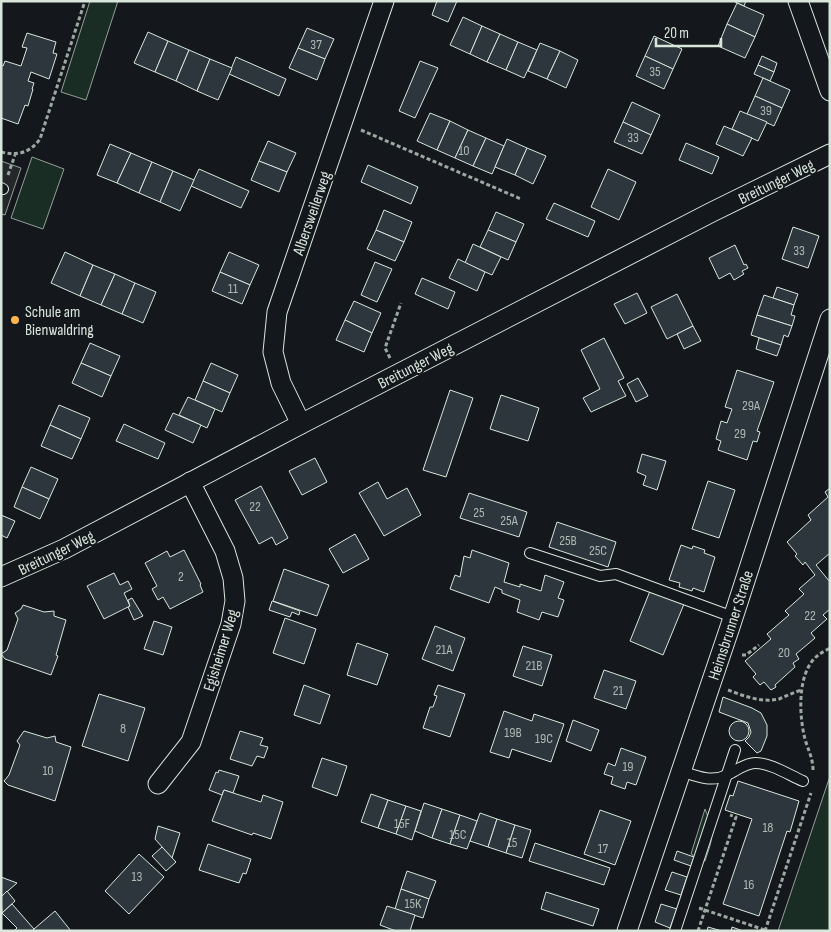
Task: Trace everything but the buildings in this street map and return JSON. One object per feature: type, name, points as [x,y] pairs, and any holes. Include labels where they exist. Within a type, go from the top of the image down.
[{"type":"street","name":"Albersweilerweg","points":[[301,424],[280,383],[272,352],[277,312],[384,1]]},
{"type":"street","points":[[798,1],[829,89]]},
{"type":"street","name":"Breitunger Weg","points":[[1,577],[64,549],[301,424],[712,212],[830,154]]},
{"type":"street","name":"Heimsbrunner Straße","points":[[627,931],[733,617],[830,319]]},
{"type":"street","name":"Egisheimer Weg","points":[[158,784],[190,742],[231,624],[235,601],[233,578],[225,551],[190,482]]},
{"type":"lane","points":[[530,553],[600,576],[616,574],[733,617]]},
{"type":"lane","points":[[676,931],[735,750]]},
{"type":"lane","points":[[681,771],[703,778],[715,779],[744,766],[757,763],[767,765],[804,781]]},
{"type":"path","points":[[1,152],[15,155],[30,150],[40,139],[85,1]]},
{"type":"path","points":[[358,128],[521,198]]},
{"type":"path","points":[[2,188],[15,155]]},
{"type":"path","points":[[392,361],[384,348],[401,303]]},
{"type":"path","points":[[750,652],[759,645]]},
{"type":"path","points":[[720,688],[748,697],[769,700],[801,690]]},
{"type":"path","points":[[694,906],[765,930]]},
{"type":"path","points":[[698,931],[705,911]]},
{"type":"green space","points":[[90,1],[118,1],[86,100],[61,92]]},
{"type":"green space","points":[[32,157],[64,169],[43,229],[11,218]]},
{"type":"green space","points":[[830,776],[830,931],[778,931]]},
{"type":"green space","points":[[705,809],[712,835],[705,861],[693,858],[691,854]]},
{"type":"shaded area","points":[[1,161],[21,168],[5,215],[1,214]]},
{"type":"place","name":"Schule am Bienwaldring","points":[[15,320]]}]
